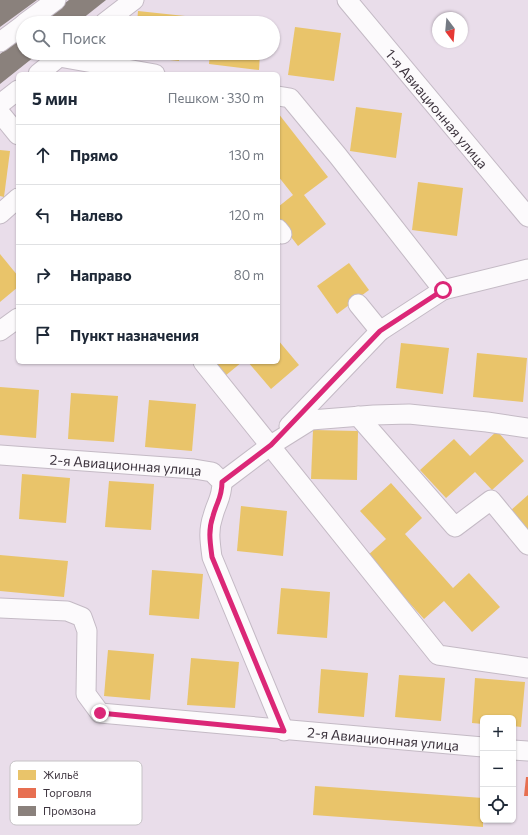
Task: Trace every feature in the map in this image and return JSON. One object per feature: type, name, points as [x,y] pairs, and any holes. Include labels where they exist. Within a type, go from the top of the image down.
[{"type":"street","points":[[35,16],[56,0]]},
{"type":"street","points":[[113,16],[134,0]]},
{"type":"street","name":"1-я Авиационная улица","points":[[348,0],[528,217]]},
{"type":"street","points":[[0,42],[16,30]]},
{"type":"street","points":[[41,72],[56,60]]},
{"type":"street","points":[[86,60],[145,72]]},
{"type":"street","points":[[0,104],[16,92]]},
{"type":"street","points":[[280,96],[290,98],[338,156],[443,290]]},
{"type":"street","points":[[0,113],[16,133]]},
{"type":"street","points":[[0,214],[16,200]]},
{"type":"street","points":[[271,445],[380,331],[443,290],[528,269]]},
{"type":"street","points":[[358,304],[380,331]]},
{"type":"street","points":[[0,331],[16,319]]},
{"type":"street","points":[[205,364],[438,655],[528,668]]},
{"type":"street","points":[[284,731],[212,557],[209,537],[212,516],[222,494],[222,482],[271,445],[311,420],[409,414],[528,428]]},
{"type":"street","points":[[358,416],[455,527],[491,500],[528,545]]},
{"type":"street","name":"2-я Авиационная улица","points":[[0,455],[194,469],[212,472],[222,482]]},
{"type":"street","name":"2-я Авиационная улица","points":[[0,608],[67,611],[82,617],[87,631],[86,694],[100,713],[284,731],[480,747]]},
{"type":"street","points":[[516,750],[528,751]]},
{"type":"building: Жильё","points":[[138,11],[185,16],[138,16]]},
{"type":"building: Жильё","points":[[295,27],[341,33],[334,81],[288,75]]},
{"type":"building: Жильё","points":[[209,60],[260,60],[259,70],[209,64]]},
{"type":"building: Жильё","points":[[356,107],[402,113],[396,158],[350,151]]},
{"type":"building: Жильё","points":[[280,116],[328,177],[304,195],[326,224],[298,246],[280,223],[280,205],[293,195],[280,179]]},
{"type":"building: Жильё","points":[[0,150],[10,151],[4,197],[0,196]]},
{"type":"building: Жильё","points":[[418,182],[463,188],[457,236],[412,230]]},
{"type":"building: Жильё","points":[[0,254],[16,274],[16,289],[0,302]]},
{"type":"building: Жильё","points":[[349,263],[369,290],[337,314],[317,286]]},
{"type":"building: Жильё","points":[[280,342],[299,365],[271,389],[250,364],[280,364]]},
{"type":"building: Жильё","points":[[401,343],[449,348],[443,394],[396,388]]},
{"type":"building: Жильё","points":[[477,353],[527,358],[523,402],[473,397]]},
{"type":"building: Жильё","points":[[216,364],[240,364],[225,376]]},
{"type":"building: Жильё","points":[[0,387],[39,390],[36,438],[0,435]]},
{"type":"building: Жильё","points":[[71,393],[118,396],[114,442],[68,439]]},
{"type":"building: Жильё","points":[[149,400],[196,404],[192,451],[145,447]]},
{"type":"building: Жильё","points":[[313,430],[358,431],[357,480],[311,479]]},
{"type":"building: Жильё","points":[[497,431],[524,461],[492,490],[475,472],[446,498],[420,470],[454,439],[470,456]]},
{"type":"building: Жильё","points":[[22,474],[70,478],[66,523],[19,519]]},
{"type":"building: Жильё","points":[[109,481],[154,484],[151,530],[105,527]]},
{"type":"building: Жильё","points":[[391,483],[422,518],[405,534],[453,588],[469,573],[500,607],[472,632],[444,601],[424,619],[367,556],[386,539],[360,511]]},
{"type":"building: Жильё","points":[[528,495],[528,532],[510,511]]},
{"type":"building: Жильё","points":[[241,506],[287,511],[283,556],[237,551]]},
{"type":"building: Жильё","points":[[0,555],[68,561],[64,597],[0,591]]},
{"type":"building: Жильё","points":[[152,570],[203,574],[199,619],[149,615]]},
{"type":"building: Жильё","points":[[281,588],[330,592],[327,638],[277,634]]},
{"type":"building: Жильё","points":[[108,650],[154,654],[150,700],[104,696]]},
{"type":"building: Жильё","points":[[191,658],[239,662],[235,708],[187,705]]},
{"type":"building: Жильё","points":[[321,669],[368,673],[364,717],[318,713]]},
{"type":"building: Жильё","points":[[399,675],[445,678],[441,721],[395,717]]},
{"type":"building: Жильё","points":[[475,678],[525,682],[521,727],[516,726],[516,715],[480,715],[480,724],[472,723]]},
{"type":"building: Жильё","points":[[315,786],[480,798],[480,823],[483,823],[483,827],[313,815]]},
{"type":"building: Торговля","points":[[526,777],[528,777],[528,796],[524,796]]},
{"type":"building: Промзона","points":[[0,0],[37,0],[0,27]]},
{"type":"building: Промзона","points":[[69,0],[106,0],[86,16],[48,16]]},
{"type":"building: Промзона","points":[[16,41],[16,60],[30,60],[0,84],[0,54]]},
{"type":"route","points":[[100,713],[284,731],[212,557],[209,537],[212,516],[222,494],[222,482],[271,445],[380,331],[443,290]]}]
